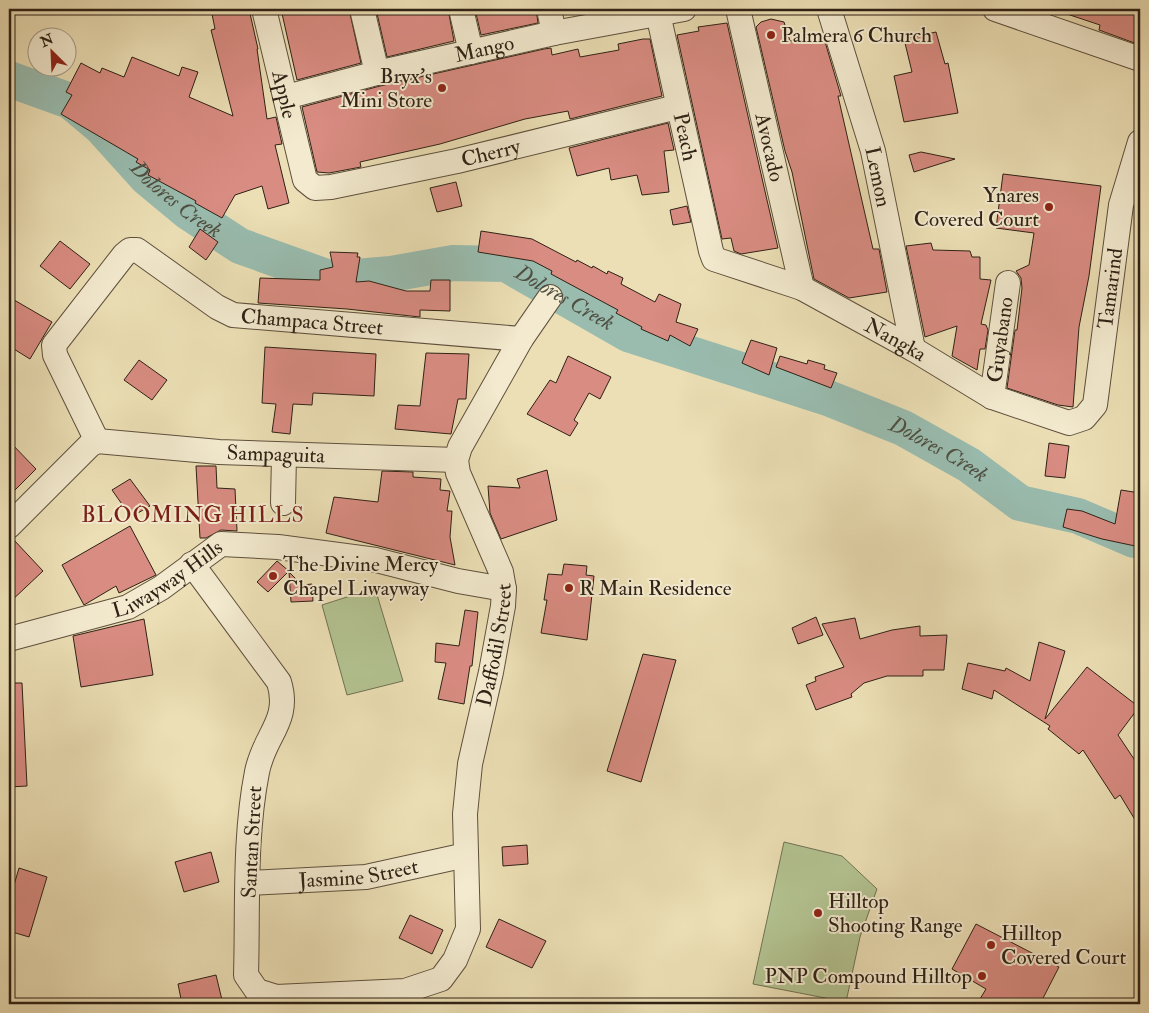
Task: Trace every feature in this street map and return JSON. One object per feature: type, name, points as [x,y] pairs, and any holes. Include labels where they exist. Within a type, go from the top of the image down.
[{"type":"street","name":"Apple","points":[[264,9],[305,180]]},
{"type":"street","points":[[362,9],[377,73]]},
{"type":"street","points":[[461,9],[471,52]]},
{"type":"street","points":[[550,9],[554,33]]},
{"type":"street","name":"Mango","points":[[286,97],[377,73],[658,10],[684,9]]},
{"type":"street","name":"Avocado","points":[[738,9],[802,288]]},
{"type":"street","name":"Lemon","points":[[830,9],[873,151],[913,349]]},
{"type":"street","points":[[995,9],[1140,60]]},
{"type":"street","name":"Peach","points":[[658,10],[677,107],[711,252],[714,259],[720,261]]},
{"type":"street","name":"Cherry","points":[[305,180],[315,188],[331,187],[457,161],[677,107]]},
{"type":"street","name":"Tamarind","points":[[1068,423],[1084,418],[1095,405],[1121,205],[1140,142]]},
{"type":"street","name":"Champaca Street","points":[[97,441],[54,355],[54,345],[124,255],[130,250],[137,250],[217,308],[233,315],[522,339]]},
{"type":"street","name":"Nangka","points":[[720,261],[802,288],[913,349],[992,397],[1068,423]]},
{"type":"street","name":"Guyabano","points":[[992,397],[1008,283]]},
{"type":"street","points":[[456,460],[460,447],[522,339],[550,298]]},
{"type":"street","points":[[9,526],[90,445],[97,441]]},
{"type":"street","name":"Sampaguita","points":[[97,441],[219,452],[456,460]]},
{"type":"street","points":[[283,503],[284,455]]},
{"type":"street","name":"Daffodil Street","points":[[246,975],[256,991],[276,997],[405,991],[441,980],[455,960],[468,929],[465,814],[470,764],[491,672],[504,589],[501,572],[458,473],[456,460]]},
{"type":"street","name":"Liwayway Hills","points":[[9,638],[128,607],[161,588],[221,544],[246,544],[376,560],[458,581],[504,589]]},
{"type":"street","name":"Santan Street","points":[[192,564],[279,682],[284,698],[282,714],[260,757],[250,807],[246,975]]},
{"type":"street","name":"Jasmine Street","points":[[249,884],[366,877],[466,855]]},
{"type":"green space","points":[[375,588],[403,681],[347,695],[322,605]]},
{"type":"green space","name":"Hilltop Shooting Range","points":[[784,842],[842,856],[877,889],[860,937],[846,1002],[753,984]]},
{"type":"building","points":[[211,9],[249,9],[258,49],[267,119],[276,117],[282,144],[275,145],[289,203],[268,209],[262,186],[235,195],[222,218],[195,203],[196,201],[148,175],[150,170],[136,162],[138,159],[61,114],[72,95],[66,92],[73,78],[78,78],[78,69],[81,63],[100,73],[102,68],[124,77],[132,57],[179,76],[182,67],[198,72],[189,97],[233,116],[211,30],[215,29]]},
{"type":"building","points":[[281,9],[349,9],[361,63],[297,80]]},
{"type":"building","points":[[376,9],[448,9],[454,41],[387,57]]},
{"type":"building","points":[[475,9],[536,9],[538,23],[481,35]]},
{"type":"building","points":[[1061,9],[1140,9],[1140,45],[1099,30],[1100,25],[1061,12]]},
{"type":"building","points":[[771,19],[784,22],[790,41],[823,35],[841,96],[838,96],[873,249],[879,249],[887,292],[849,298],[814,279],[792,172],[785,151],[756,27],[761,22]]},
{"type":"building","points":[[727,23],[778,248],[741,254],[734,251],[731,238],[722,239],[677,35],[699,31],[698,27]]},
{"type":"building","points":[[936,32],[945,64],[948,63],[958,113],[904,122],[894,76],[912,72],[904,39]]},
{"type":"building","points":[[650,39],[662,96],[570,119],[568,111],[525,119],[440,144],[360,162],[361,167],[329,173],[317,172],[302,107],[380,86],[544,49],[551,48],[552,55],[578,49],[580,57],[619,50],[618,44]]},
{"type":"building","points":[[668,123],[674,150],[664,151],[669,192],[642,195],[637,175],[611,180],[609,168],[577,176],[569,148]]},
{"type":"building","points":[[921,152],[955,159],[914,172],[909,155]]},
{"type":"building","points":[[1003,174],[1101,186],[1089,276],[1079,327],[1073,407],[1058,405],[1007,388],[1022,288],[1021,278],[1016,271],[1029,265],[1034,233],[996,228]]},
{"type":"building","points":[[456,182],[462,206],[437,212],[430,188]]},
{"type":"building","points":[[687,206],[691,222],[673,225],[670,210]]},
{"type":"building","points":[[200,229],[218,242],[206,260],[189,247]]},
{"type":"building","points":[[481,231],[532,239],[576,262],[577,260],[607,274],[608,271],[623,278],[621,284],[655,302],[659,294],[681,304],[676,322],[698,329],[690,346],[670,335],[668,341],[641,329],[642,327],[616,313],[618,310],[551,274],[552,271],[533,261],[478,252]]},
{"type":"building","points":[[60,241],[90,264],[70,289],[40,266]]},
{"type":"building","points":[[931,243],[933,250],[970,251],[972,257],[980,257],[980,279],[991,280],[981,324],[986,325],[988,330],[985,349],[980,349],[977,370],[952,356],[957,326],[925,337],[906,246]]},
{"type":"building","points":[[330,252],[358,253],[357,257],[360,257],[356,282],[369,281],[406,291],[430,291],[431,280],[450,280],[450,311],[420,310],[420,317],[347,309],[258,303],[260,278],[320,280],[320,270],[333,267]]},
{"type":"building","points":[[9,297],[52,322],[30,359],[9,346]]},
{"type":"building","points":[[751,340],[777,348],[769,375],[742,363]]},
{"type":"building","points":[[265,347],[376,354],[374,396],[313,393],[312,405],[293,404],[290,434],[272,432],[276,404],[262,403]]},
{"type":"building","points":[[426,353],[469,354],[466,399],[458,399],[451,434],[395,429],[398,405],[420,406]]},
{"type":"building","points":[[568,356],[611,377],[600,399],[589,393],[574,420],[578,423],[570,436],[527,414],[550,380],[556,383]]},
{"type":"building","points":[[780,356],[807,364],[808,360],[825,365],[824,369],[837,373],[831,388],[776,367]]},
{"type":"building","points":[[139,360],[167,380],[152,400],[124,380]]},
{"type":"building","points":[[9,441],[36,469],[9,496]]},
{"type":"building","points":[[1049,443],[1069,446],[1065,478],[1045,476]]},
{"type":"building","points":[[196,466],[216,466],[217,488],[235,489],[237,531],[221,530],[206,538],[200,538]]},
{"type":"building","points":[[547,470],[557,520],[501,539],[490,513],[488,486],[520,488],[517,479]]},
{"type":"building","points":[[382,471],[413,472],[413,477],[441,479],[440,490],[450,491],[447,511],[452,511],[450,537],[455,565],[326,533],[334,497],[378,502]]},
{"type":"building","points":[[130,479],[150,506],[131,517],[112,490]]},
{"type":"building","points":[[1121,490],[1140,493],[1140,547],[1102,539],[1063,527],[1067,509],[1082,511],[1115,524]]},
{"type":"building","points":[[130,526],[156,575],[119,593],[116,586],[84,605],[62,565]]},
{"type":"building","points":[[9,539],[13,539],[43,571],[9,603]]},
{"type":"building","name":"The Divine Mercy Chapel Liwayway","points":[[277,561],[289,571],[268,592],[257,582]]},
{"type":"building","points":[[564,564],[587,566],[586,575],[594,576],[587,640],[541,633],[547,600],[544,600],[548,574],[562,575]]},
{"type":"building","points":[[289,572],[302,585],[312,584],[313,601],[291,602]]},
{"type":"building","points":[[465,610],[478,612],[472,666],[470,666],[464,704],[438,699],[446,663],[435,662],[436,643],[459,646]]},
{"type":"building","points":[[816,617],[823,635],[798,644],[792,628]]},
{"type":"building","points":[[855,618],[860,639],[892,630],[920,626],[920,636],[947,635],[944,670],[923,670],[923,676],[887,676],[864,683],[851,694],[852,697],[816,710],[806,685],[816,681],[815,677],[844,667],[822,624]]},
{"type":"building","points":[[144,619],[153,675],[81,687],[73,636]]},
{"type":"building","points":[[1039,642],[1065,651],[1045,719],[1087,667],[1139,707],[1118,735],[1140,768],[1140,828],[1120,795],[1115,799],[1083,750],[1079,754],[1048,729],[1050,726],[994,690],[992,699],[962,689],[968,663],[1005,671],[1006,668],[1030,681]]},
{"type":"building","points":[[643,654],[676,660],[641,782],[607,771]]},
{"type":"building","points":[[9,683],[22,683],[27,786],[9,787]]},
{"type":"building","points":[[527,845],[528,864],[503,866],[502,847]]},
{"type":"building","points":[[211,852],[219,882],[184,892],[175,862]]},
{"type":"building","points":[[19,868],[47,877],[29,937],[9,931],[9,902]]},
{"type":"building","points":[[410,915],[443,930],[432,954],[399,938]]},
{"type":"building","points":[[499,919],[546,941],[532,968],[486,947]]},
{"type":"building","name":"Hilltop Covered Court","points":[[976,924],[1059,967],[1040,1004],[977,1004],[986,989],[952,969]]},
{"type":"building","points":[[216,975],[223,1004],[182,1004],[178,984]]},
{"type":"waterway","name":"Dolores Creek","points":[[9,79],[70,101],[101,127],[147,178],[188,212],[240,246],[332,279],[391,274],[453,263],[506,264],[628,334],[828,398],[903,428],[969,465],[1020,503],[1078,516],[1134,540],[1140,539]]},
{"type":"place","name":"Palmera 6 Church","points":[[771,35]]},
{"type":"place","name":"Bryx's Mini Store","points":[[442,88]]},
{"type":"place","name":"Ynares Covered Court","points":[[1049,207]]},
{"type":"place","name":"The Divine Mercy Chapel Liwayway","points":[[273,576]]},
{"type":"place","name":"R Main Residence","points":[[569,588]]},
{"type":"place","name":"Hilltop Shooting Range","points":[[818,913]]},
{"type":"place","name":"Hilltop Covered Court","points":[[991,945]]},
{"type":"place","name":"PNP Compound Hilltop","points":[[982,976]]},
{"type":"district","name":"BLOOMING HILLS","points":[[193,515]]}]
